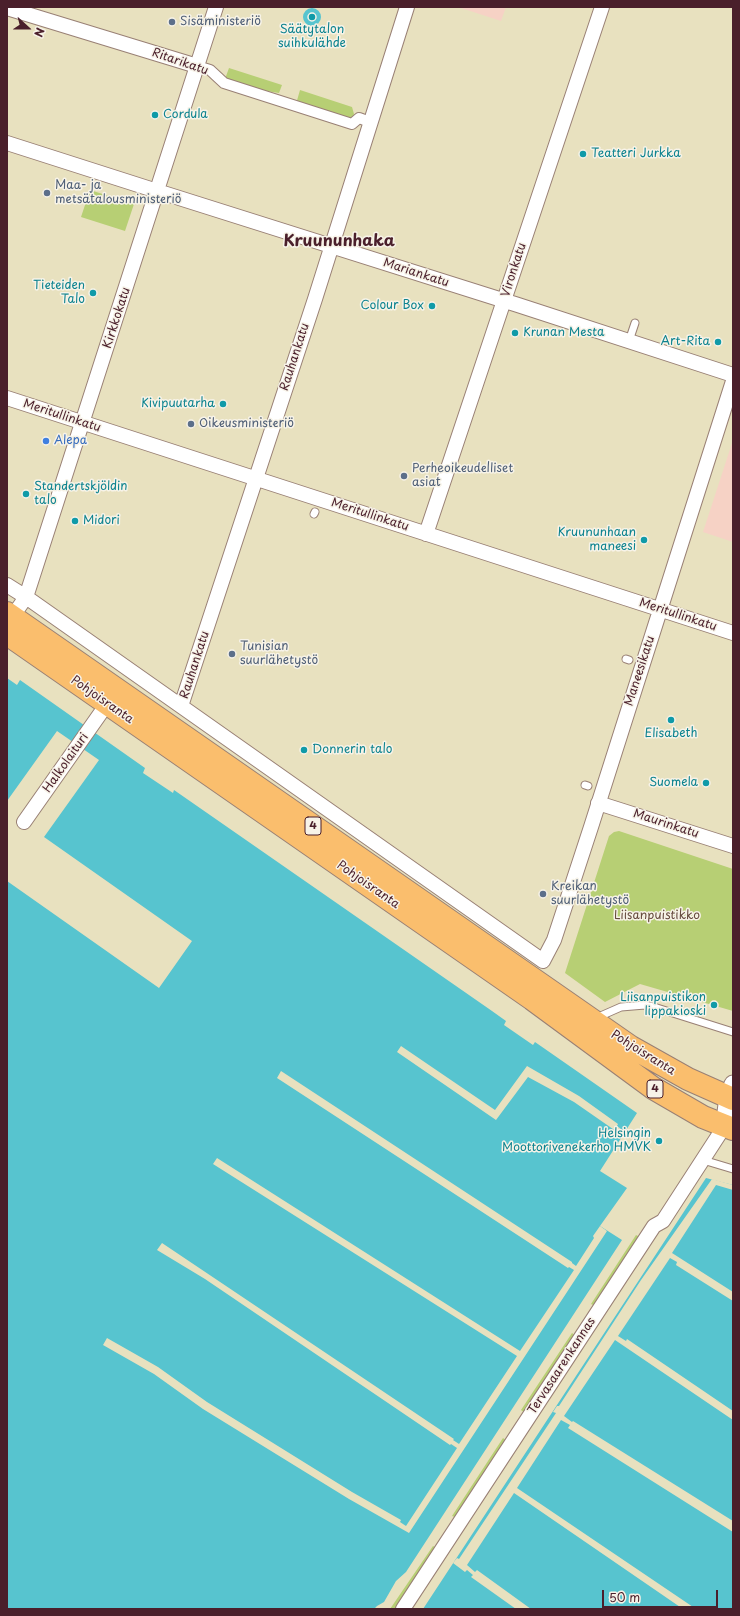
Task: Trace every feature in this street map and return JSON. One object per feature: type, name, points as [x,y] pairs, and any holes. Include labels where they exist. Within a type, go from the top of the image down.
[{"type":"main road","name":"Pohjoisranta","points":[[8,622],[108,704],[532,999],[653,1088],[689,1110],[730,1125]]},
{"type":"main road","name":"Pohjoisranta","points":[[8,622],[631,1047],[661,1065],[705,1088],[732,1094]]},
{"type":"street","name":"Kirkkokatu","points":[[8,622],[26,597],[216,7]]},
{"type":"street","name":"Rauhankatu","points":[[181,706],[256,478],[407,7]]},
{"type":"street","name":"Vironkatu","points":[[426,534],[602,7]]},
{"type":"street","name":"Ritarikatu","points":[[7,8],[210,70],[224,82],[352,124],[359,118],[370,122]]},
{"type":"street","name":"Mariankatu","points":[[7,143],[157,192],[504,300],[733,375]]},
{"type":"street","name":"Maneesikatu","points":[[181,706],[543,961],[554,940],[733,381]]},
{"type":"street","name":"Meritullinkatu","points":[[7,398],[660,608],[733,633]]},
{"type":"street","points":[[7,585],[181,706]]},
{"type":"street","name":"Halkolaituri","points":[[24,822],[108,704]]},
{"type":"street","name":"Maurinkatu","points":[[598,803],[733,846]]},
{"type":"street","points":[[730,1125],[732,1094]]},
{"type":"street","name":"Tervasaarenkannas","points":[[403,1609],[654,1226],[663,1222],[703,1160],[730,1125]]},
{"type":"lane","points":[[629,341],[635,322]]},
{"type":"lane","points":[[592,1020],[621,1007],[634,1005],[656,1008],[733,1032]]},
{"type":"lane","points":[[703,1160],[733,1169]]},
{"type":"shaded area","points":[[458,7],[506,7],[501,21]]},
{"type":"shaded area","points":[[733,440],[733,542],[703,532]]},
{"type":"green space","points":[[229,68],[282,85],[279,93],[260,90],[225,79]]},
{"type":"green space","points":[[300,90],[352,107],[354,114],[352,121],[296,104]]},
{"type":"green space","points":[[90,190],[134,204],[125,231],[81,217]]},
{"type":"green space","name":"Liisanpuistikko","points":[[619,831],[733,869],[733,1011],[640,984],[605,1002],[565,973],[609,836],[614,832]]},
{"type":"green space","points":[[636,1235],[640,1237],[595,1306],[591,1304]]},
{"type":"green space","points":[[572,1333],[576,1336],[525,1413],[521,1410]]},
{"type":"green space","points":[[503,1438],[507,1441],[457,1518],[452,1516]]},
{"type":"green space","points":[[433,1546],[438,1549],[399,1609],[390,1609]]},
{"type":"water","name":"Säätytalon suihkulähde","points":[[308,8],[316,8],[321,13],[319,24],[316,26],[308,26],[303,21],[303,13]]},
{"type":"water","points":[[7,678],[17,685],[20,680],[145,768],[143,773],[173,793],[174,790],[492,1011],[506,1021],[504,1025],[533,1045],[535,1042],[637,1113],[600,1171],[627,1188],[600,1226],[622,1240],[406,1572],[396,1581],[384,1602],[374,1609],[7,1609]]},
{"type":"water","points":[[706,1178],[733,1185],[733,1609],[423,1609]]},
{"type":"pier","points":[[57,731],[99,760],[44,837],[192,941],[159,988],[7,881],[7,801]]},
{"type":"pier","points":[[401,1046],[495,1110],[527,1066],[579,1096],[618,1124],[617,1126],[625,1132],[623,1136],[574,1102],[528,1077],[496,1120],[397,1052]]},
{"type":"pier","points":[[281,1071],[576,1266],[600,1226],[607,1231],[409,1533],[349,1499],[203,1409],[154,1374],[103,1345],[107,1338],[158,1367],[207,1402],[352,1492],[401,1520],[400,1522],[406,1526],[457,1448],[451,1444],[450,1445],[205,1279],[157,1250],[162,1243],[454,1439],[453,1440],[459,1444],[517,1356],[213,1164],[217,1158],[520,1351],[574,1270],[569,1267],[568,1268],[277,1078]]},
{"type":"pier","points":[[712,1179],[733,1185],[733,1190],[716,1185],[672,1253],[733,1292],[733,1301],[676,1265],[677,1262],[670,1258],[618,1336],[626,1341],[627,1339],[733,1411],[733,1420],[615,1340],[564,1416],[733,1521],[733,1532],[568,1428],[570,1425],[561,1420],[517,1488],[696,1609],[683,1609],[514,1493],[467,1565],[475,1572],[477,1570],[531,1609],[516,1609],[471,1577],[473,1575],[467,1570],[465,1572],[453,1563],[457,1558],[459,1559],[556,1413],[553,1412],[557,1406],[559,1406],[641,1280]]},
{"type":"place","name":"Säätytalon suihkulähde","points":[[312,17]]},
{"type":"place","name":"Sisäministeriö","points":[[172,22]]},
{"type":"place","name":"Cordula","points":[[155,115]]},
{"type":"place","name":"Teatteri Jurkka","points":[[583,154]]},
{"type":"place","name":"Maa- ja metsätalousministeriö","points":[[47,193]]},
{"type":"place","name":"Tieteiden Talo","points":[[93,293]]},
{"type":"place","name":"Colour Box","points":[[432,306]]},
{"type":"place","name":"Krunan Mesta","points":[[515,333]]},
{"type":"place","name":"Art-Rita","points":[[718,342]]},
{"type":"place","name":"Kivipuutarha","points":[[223,404]]},
{"type":"place","name":"Oikeusministeriö","points":[[191,424]]},
{"type":"place","name":"Alepa","points":[[46,441]]},
{"type":"place","name":"Perheoikeudelliset asiat","points":[[404,476]]},
{"type":"place","name":"Standertskjöldin talo","points":[[26,494]]},
{"type":"place","name":"Midori","points":[[75,521]]},
{"type":"place","name":"Kruununhaan maneesi","points":[[644,540]]},
{"type":"place","name":"Tunisian suurlähetystö","points":[[232,654]]},
{"type":"place","name":"Elisabeth","points":[[671,720]]},
{"type":"place","name":"Donnerin talo","points":[[304,750]]},
{"type":"place","name":"Suomela","points":[[706,783]]},
{"type":"place","name":"Kreikan suurlähetystö","points":[[543,894]]},
{"type":"place","name":"Liisanpuistikon lippakioski","points":[[714,1005]]},
{"type":"place","name":"Helsingin Moottorivenekerho HMVK","points":[[659,1141]]},
{"type":"district","name":"Kruununhaka","points":[[339,242]]}]
